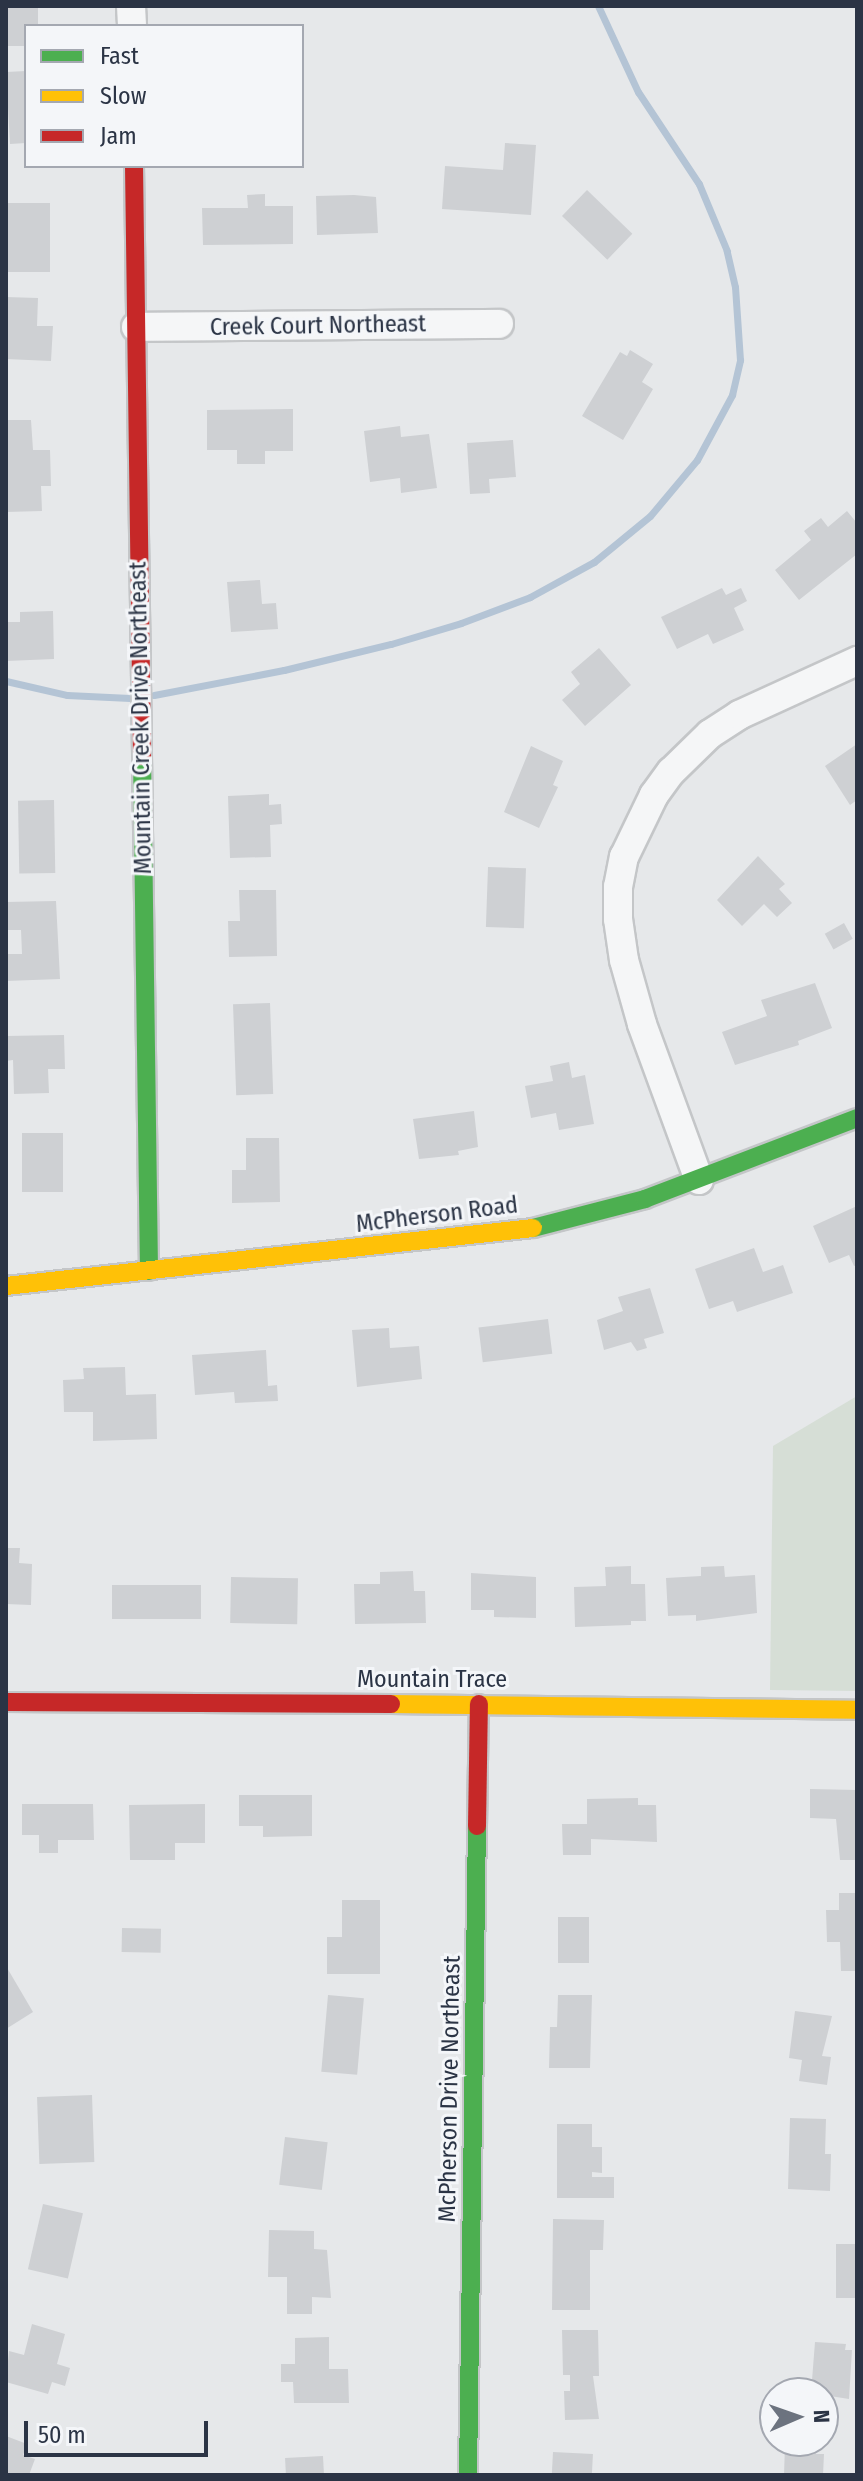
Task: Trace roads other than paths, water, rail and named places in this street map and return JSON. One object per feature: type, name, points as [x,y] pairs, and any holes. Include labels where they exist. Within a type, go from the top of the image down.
[{"type":"street","name":"Mountain Creek Drive Northeast","points":[[134,168],[149,1271]]},
{"type":"street","name":"Creek Court Northeast","points":[[136,327],[499,324]]},
{"type":"street","points":[[699,1180],[642,1024],[624,960],[618,887],[624,857],[654,795],[671,772],[710,734],[739,715],[857,661]]},
{"type":"street","name":"McPherson Road","points":[[6,1286],[530,1229],[585,1217],[699,1180],[857,1118]]},
{"type":"street","name":"Mountain Trace","points":[[6,1702],[479,1704],[857,1710]]},
{"type":"street","name":"McPherson Drive Northeast","points":[[468,2475],[479,1704]]},
{"type":"waterway","points":[[154,695],[284,670],[391,644],[461,623],[530,597],[594,562],[650,516],[697,460],[732,395],[740,360],[735,287],[727,251],[699,184],[638,92],[598,6]]},
{"type":"waterway","points":[[6,681],[67,695],[130,698]]}]
